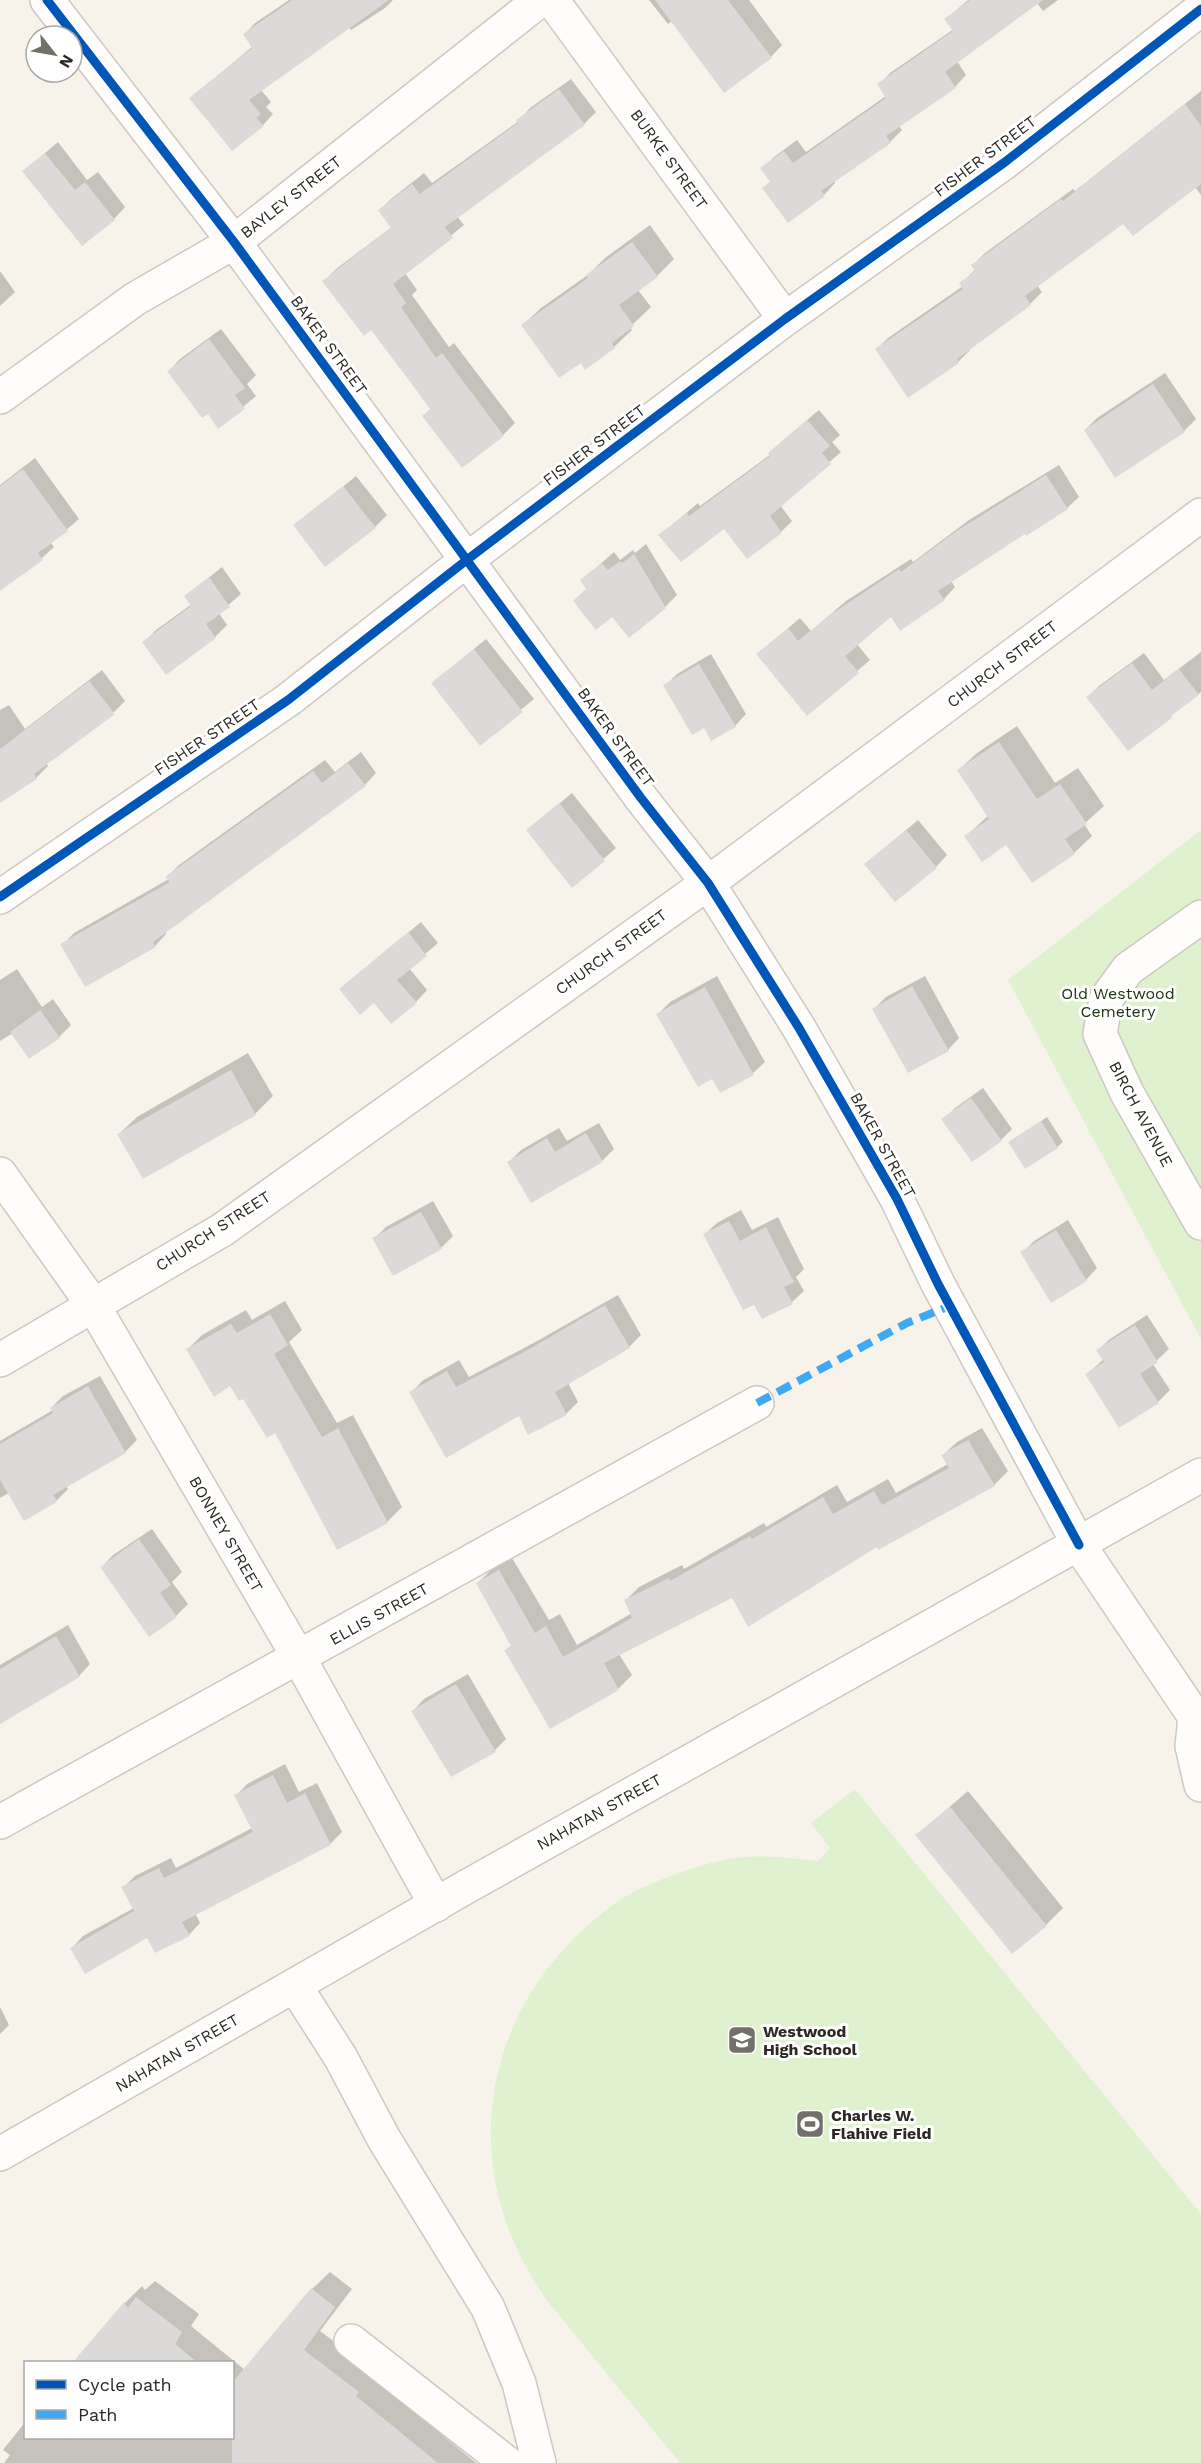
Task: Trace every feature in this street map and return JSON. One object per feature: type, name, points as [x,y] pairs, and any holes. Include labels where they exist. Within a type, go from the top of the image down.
[{"type":"street","name":"BAKER STREET","points":[[47,0],[234,242],[641,798],[708,883],[799,1028],[897,1199],[938,1284],[1079,1545],[1198,1716]]},
{"type":"street","name":"BAYLEY STREET","points":[[0,397],[135,299],[234,242],[540,0]]},
{"type":"street","name":"BURKE STREET","points":[[552,0],[785,319]]},
{"type":"street","name":"FISHER STREET","points":[[0,897],[288,700],[468,559],[785,319],[1005,162],[1201,9]]},
{"type":"street","name":"CHURCH STREET","points":[[0,1360],[222,1230],[708,883],[1201,515]]},
{"type":"street","name":"BIRCH AVENUE","points":[[1201,917],[1128,969],[1106,999],[1100,1034],[1127,1093],[1201,1223]]},
{"type":"street","name":"BONNEY STREET","points":[[0,1174],[93,1305],[299,1658],[436,1905]]},
{"type":"street","name":"ELLIS STREET","points":[[0,1822],[757,1403]]},
{"type":"street","name":"NAHATAN STREET","points":[[0,2154],[436,1905],[1201,1475]]},
{"type":"street","points":[[1198,1716],[1192,1746],[1201,1785]]},
{"type":"street","points":[[294,1986],[341,2058],[384,2139],[488,2308],[519,2383],[539,2463]]},
{"type":"street","points":[[351,2341],[507,2463]]},
{"type":"green space","name":"Old Westwood Cemetery","points":[[1201,830],[1201,1339],[1008,980]]},
{"type":"green space","name":"Charles W. Flahive Field","points":[[855,1789],[1201,2214],[1201,2463],[680,2463],[549,2303],[518,2251],[499,2197],[491,2143],[494,2089],[509,2037],[534,1988],[569,1943],[614,1904],[667,1877],[735,1858],[771,1857],[818,1861],[830,1848],[811,1823]]},
{"type":"building","points":[[292,0],[389,0],[249,100],[261,114],[256,118],[264,126],[232,151],[189,98],[252,48],[243,34]]},
{"type":"building","points":[[655,0],[728,0],[772,58],[724,93]]},
{"type":"building","points":[[970,0],[1043,0],[945,72],[956,88],[886,136],[891,143],[821,191],[825,196],[788,223],[762,188],[770,182],[760,168],[784,151],[793,163],[886,98],[877,84],[953,31],[944,19]]},
{"type":"building","points":[[559,89],[585,125],[445,227],[453,238],[393,284],[406,303],[401,307],[436,358],[442,353],[504,436],[462,468],[422,416],[430,409],[408,379],[371,330],[364,336],[322,281],[391,228],[378,210],[412,184],[420,194],[518,123],[516,120]]},
{"type":"building","points":[[1185,104],[1201,126],[1201,184],[1133,236],[1123,224],[1025,296],[1031,305],[957,359],[959,363],[908,398],[875,349],[963,289],[959,283],[975,271],[971,265],[1061,199],[1063,201]]},
{"type":"building","points":[[45,153],[75,190],[85,182],[115,220],[82,246],[22,171]]},
{"type":"building","points":[[632,242],[658,277],[619,305],[634,326],[612,343],[615,348],[585,370],[581,363],[559,378],[521,325],[588,278],[586,275]]},
{"type":"building","points":[[209,339],[245,388],[235,395],[245,409],[218,429],[208,414],[202,418],[167,371]]},
{"type":"building","points":[[1153,384],[1185,432],[1115,478],[1084,430]]},
{"type":"building","points":[[807,420],[830,446],[822,453],[831,464],[770,516],[782,533],[747,559],[724,529],[681,562],[658,535],[687,513],[689,516],[770,456],[768,453]]},
{"type":"building","points":[[23,469],[68,531],[38,553],[43,560],[0,591],[0,486]]},
{"type":"building","points":[[1046,475],[1068,509],[938,591],[945,600],[900,631],[891,617],[845,656],[859,673],[807,716],[756,654],[788,628],[798,641],[833,613],[899,569],[901,572],[955,532]]},
{"type":"building","points":[[343,486],[376,528],[325,567],[293,525]]},
{"type":"building","points":[[634,554],[666,608],[629,638],[612,617],[596,630],[573,601],[586,589],[580,580],[602,563],[608,570]]},
{"type":"building","points":[[209,577],[230,607],[206,624],[216,638],[166,675],[142,642],[191,606],[184,596]]},
{"type":"building","points":[[474,649],[523,712],[480,746],[431,683]]},
{"type":"building","points":[[1132,663],[1152,690],[1179,669],[1199,695],[1128,751],[1086,697]]},
{"type":"building","points":[[699,664],[736,727],[711,741],[704,728],[692,735],[663,685]]},
{"type":"building","points":[[89,681],[115,714],[34,774],[37,779],[0,803],[0,749]]},
{"type":"building","points":[[999,742],[1037,799],[1060,784],[1087,824],[1065,839],[1075,854],[1032,883],[1006,845],[982,862],[964,836],[989,819],[957,770]]},
{"type":"building","points":[[348,763],[366,786],[153,942],[156,947],[85,987],[60,944],[170,882],[165,877],[313,771],[322,783]]},
{"type":"building","points":[[559,803],[605,861],[572,888],[526,830]]},
{"type":"building","points":[[906,830],[937,868],[895,902],[864,864]]},
{"type":"building","points":[[408,932],[427,956],[397,980],[417,1003],[391,1024],[374,1003],[360,1015],[339,989]]},
{"type":"building","points":[[912,986],[949,1051],[908,1073],[872,1009]]},
{"type":"building","points":[[705,987],[754,1075],[720,1093],[712,1079],[698,1087],[656,1014]]},
{"type":"building","points":[[40,1010],[60,1038],[29,1059],[10,1032]]},
{"type":"building","points":[[231,1070],[256,1115],[143,1179],[117,1134]]},
{"type":"building","points":[[971,1098],[1002,1141],[972,1162],[941,1119]]},
{"type":"building","points":[[1041,1121],[1058,1148],[1025,1169],[1008,1142]]},
{"type":"building","points":[[586,1133],[603,1162],[531,1203],[507,1162],[547,1138],[555,1152]]},
{"type":"building","points":[[421,1212],[442,1249],[393,1276],[372,1238]]},
{"type":"building","points":[[729,1221],[740,1241],[766,1227],[794,1282],[784,1287],[793,1304],[762,1319],[754,1305],[743,1310],[703,1234]]},
{"type":"building","points":[[1056,1230],[1087,1281],[1051,1303],[1020,1252]]},
{"type":"building","points":[[605,1305],[630,1348],[555,1392],[567,1415],[528,1435],[519,1416],[446,1458],[409,1392],[447,1371],[456,1387],[526,1351]]},
{"type":"building","points":[[270,1314],[288,1345],[274,1354],[322,1437],[338,1428],[388,1523],[337,1550],[275,1433],[267,1438],[243,1399],[239,1401],[230,1386],[214,1397],[186,1349],[231,1324],[237,1333]]},
{"type":"building","points":[[1135,1325],[1158,1362],[1140,1374],[1159,1403],[1119,1428],[1085,1374],[1104,1362],[1096,1350]]},
{"type":"building","points":[[88,1386],[126,1453],[53,1495],[57,1502],[24,1521],[0,1480],[0,1444],[53,1413],[50,1408]]},
{"type":"building","points":[[968,1440],[995,1486],[878,1550],[877,1547],[748,1627],[732,1598],[604,1663],[619,1690],[550,1729],[504,1650],[511,1646],[476,1583],[499,1570],[535,1633],[546,1626],[563,1657],[632,1618],[624,1600],[669,1578],[670,1581],[750,1536],[752,1539],[823,1497],[833,1514],[874,1491],[882,1505],[949,1468],[941,1455]]},
{"type":"building","points":[[139,1539],[171,1585],[160,1593],[177,1617],[149,1637],[100,1567]]},
{"type":"building","points":[[56,1636],[80,1677],[0,1724],[0,1669]]},
{"type":"building","points":[[456,1684],[496,1752],[451,1777],[411,1711]]},
{"type":"building","points":[[273,1775],[287,1803],[305,1793],[331,1845],[182,1922],[190,1936],[155,1953],[147,1938],[85,1974],[70,1948],[134,1911],[121,1887],[159,1868],[164,1878],[253,1832],[234,1795]]},
{"type":"building","points":[[950,1807],[1047,1926],[1012,1954],[915,1835]]},
{"type":"building","points":[[311,2288],[335,2307],[304,2350],[359,2392],[356,2396],[438,2463],[232,2463],[234,2381]]},
{"type":"building","points":[[136,2297],[182,2332],[175,2344],[196,2361],[74,2361],[124,2302],[128,2308]]},
{"type":"marked path","points":[[757,1403],[907,1323],[950,1306]]},
{"type":"cycle path","points":[[47,0],[234,242],[641,798],[708,883],[799,1028],[897,1199],[938,1284],[1079,1545]]},
{"type":"cycle path","points":[[0,897],[288,700],[468,559],[785,319],[1005,162],[1201,9]]},
{"type":"place","name":"Westwood High School","points":[[742,2040]]},
{"type":"place","name":"Charles W. Flahive Field","points":[[810,2124]]}]
